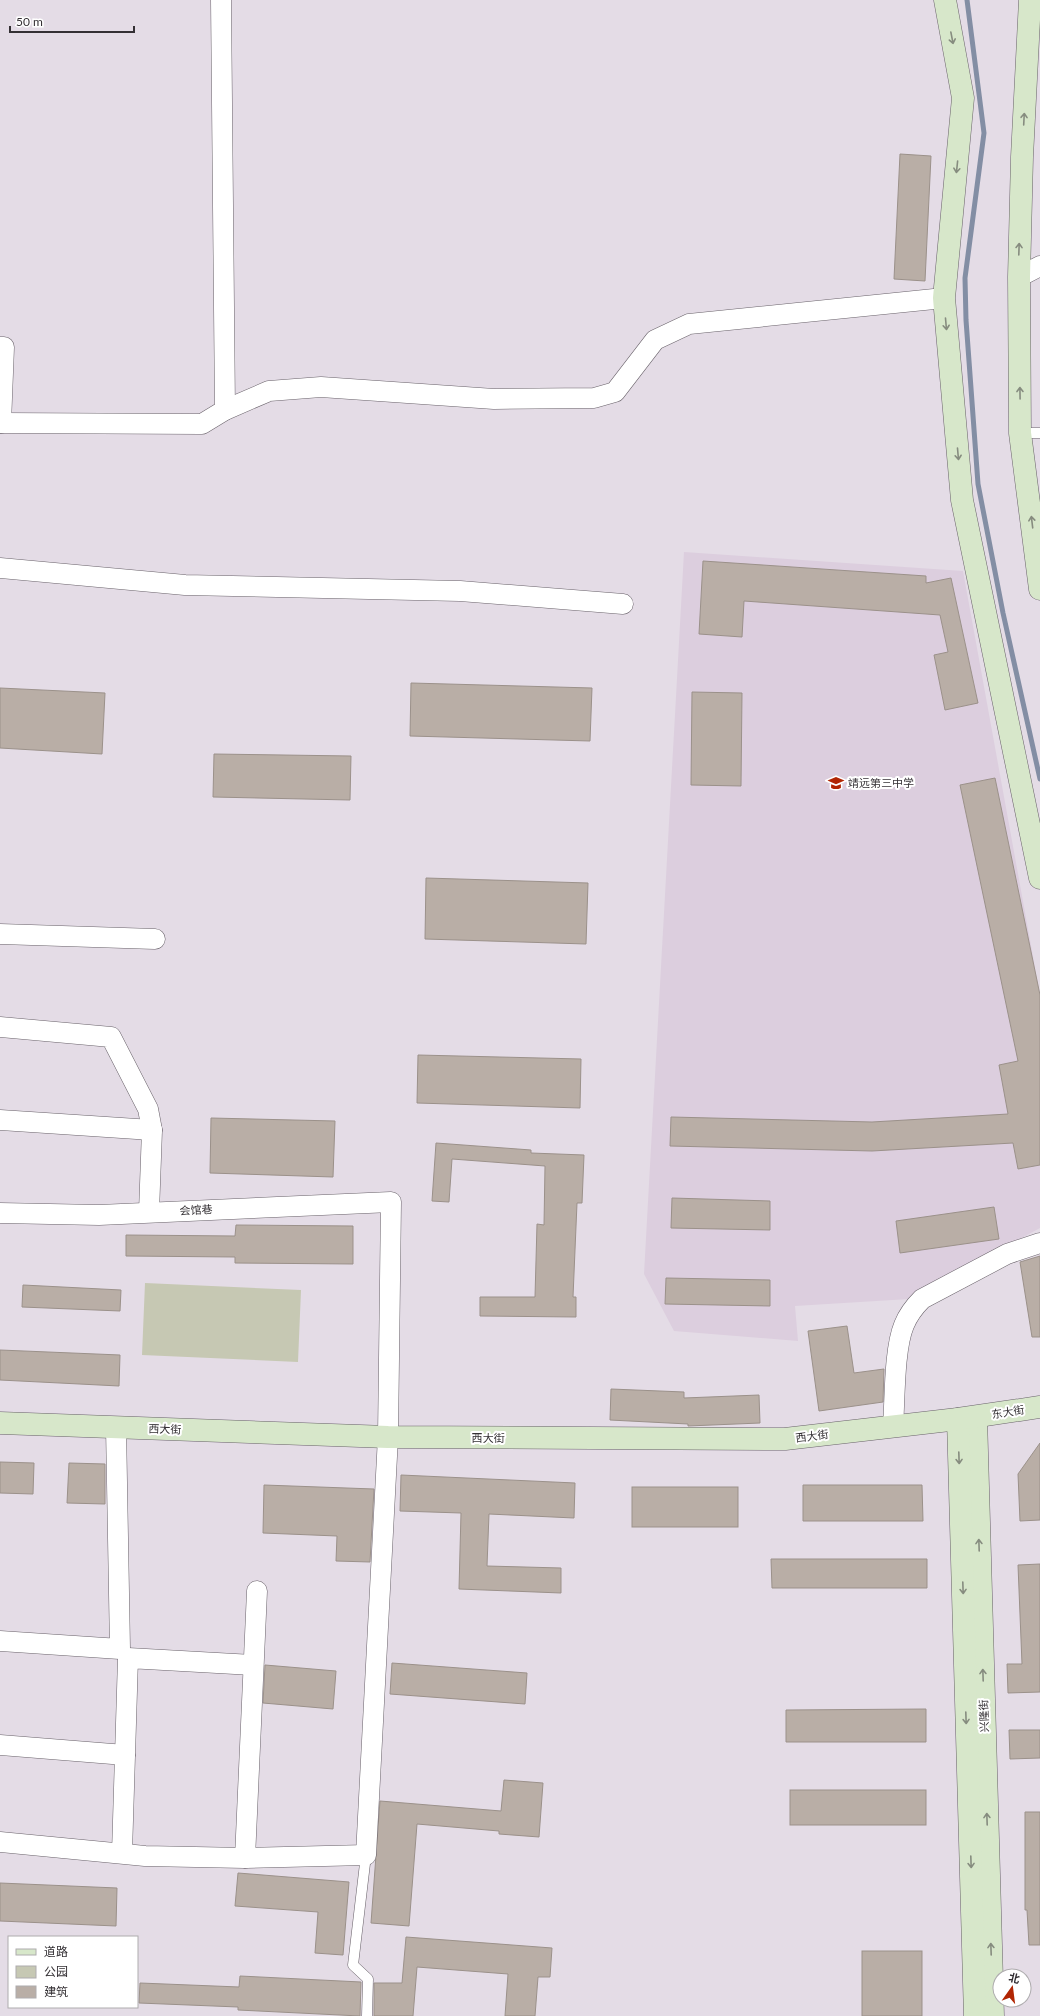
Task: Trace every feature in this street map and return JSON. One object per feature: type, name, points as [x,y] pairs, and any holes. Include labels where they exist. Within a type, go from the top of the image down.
[{"type":"main road","points":[[945,0],[963,98],[944,298],[962,500],[1040,878]]},
{"type":"main road","points":[[1030,0],[1022,157],[1019,277],[1040,589]]},
{"type":"main road","name":"东大街","points":[[967,1418],[1040,1407]]},
{"type":"main road","name":"西大街","points":[[0,1423],[388,1437],[785,1439],[967,1418]]},
{"type":"main road","name":"兴隆街","points":[[967,1418],[975,2016]]},
{"type":"main road","name":"兴隆街","points":[[967,1418],[993,2016]]},
{"type":"street","points":[[221,0],[225,410]]},
{"type":"street","points":[[1019,277],[1040,266]]},
{"type":"street","points":[[0,347],[4,347],[1,423],[202,424],[225,410],[269,391],[321,387],[494,399],[594,398],[615,392],[655,340],[689,324],[944,298]]},
{"type":"street","points":[[0,568],[185,584],[460,591],[622,604]]},
{"type":"street","points":[[0,934],[155,939]]},
{"type":"street","points":[[0,1027],[111,1037],[148,1109],[152,1130],[149,1212]]},
{"type":"street","points":[[0,1120],[152,1130]]},
{"type":"street","name":"会馆巷","points":[[0,1213],[99,1215],[391,1202],[388,1437]]},
{"type":"street","points":[[893,1427],[900,1335],[906,1320],[914,1307],[922,1299],[1007,1254],[1040,1243]]},
{"type":"street","points":[[0,1642],[120,1648],[116,1427]]},
{"type":"street","points":[[0,1842],[122,1853],[245,1858],[366,1855],[388,1437]]},
{"type":"street","points":[[245,1858],[257,1591]]},
{"type":"street","points":[[122,1853],[128,1658],[254,1665]]},
{"type":"street","points":[[0,1744],[125,1755]]},
{"type":"lane","points":[[366,1855],[353,1965],[368,1979],[367,2016]]},
{"type":"shaded area","name":"靖远第三中学","points":[[684,552],[963,571],[1040,995],[1040,1228],[909,1299],[795,1306],[798,1341],[674,1331],[644,1274]]},
{"type":"green space","points":[[145,1283],[301,1290],[298,1362],[142,1355]]},
{"type":"building","points":[[900,154],[931,156],[925,281],[894,279]]},
{"type":"building","points":[[703,561],[926,576],[926,583],[951,578],[978,703],[945,710],[934,655],[948,652],[940,615],[744,601],[742,637],[699,634]]},
{"type":"building","points":[[411,683],[592,688],[590,741],[410,736]]},
{"type":"building","points":[[0,688],[105,693],[102,754],[0,748]]},
{"type":"building","points":[[692,692],[742,693],[741,786],[691,785]]},
{"type":"building","points":[[214,754],[351,756],[350,800],[213,797]]},
{"type":"building","points":[[995,778],[1040,995],[1040,1165],[1018,1169],[1013,1143],[872,1151],[670,1146],[671,1117],[872,1122],[1008,1114],[999,1065],[1018,1061],[960,785]]},
{"type":"building","points":[[426,878],[588,883],[586,944],[425,939]]},
{"type":"building","points":[[418,1055],[581,1059],[580,1108],[417,1103]]},
{"type":"building","points":[[211,1118],[335,1121],[333,1177],[210,1173]]},
{"type":"building","points":[[436,1143],[531,1150],[531,1153],[584,1155],[582,1203],[577,1203],[573,1297],[576,1297],[576,1317],[480,1316],[480,1297],[535,1297],[537,1224],[544,1225],[545,1166],[452,1159],[449,1202],[432,1201]]},
{"type":"building","points":[[672,1198],[770,1201],[770,1230],[671,1228]]},
{"type":"building","points":[[994,1207],[999,1239],[900,1253],[896,1221]]},
{"type":"building","points":[[236,1225],[353,1226],[353,1264],[235,1263],[235,1257],[126,1256],[126,1235],[235,1236]]},
{"type":"building","points":[[1040,1256],[1040,1337],[1032,1337],[1020,1262]]},
{"type":"building","points":[[666,1278],[770,1280],[770,1306],[665,1304]]},
{"type":"building","points":[[23,1285],[121,1290],[120,1311],[22,1307]]},
{"type":"building","points":[[847,1326],[854,1373],[884,1369],[883,1402],[819,1411],[808,1331]]},
{"type":"building","points":[[0,1350],[120,1355],[119,1386],[0,1380]]},
{"type":"building","points":[[611,1389],[684,1392],[684,1398],[759,1395],[760,1423],[688,1426],[688,1424],[610,1420]]},
{"type":"building","points":[[1040,1443],[1040,1520],[1020,1521],[1018,1474]]},
{"type":"building","points":[[0,1462],[34,1463],[33,1494],[0,1493]]},
{"type":"building","points":[[69,1463],[105,1464],[105,1504],[67,1503]]},
{"type":"building","points":[[401,1475],[575,1483],[574,1518],[489,1514],[487,1566],[561,1568],[561,1593],[459,1589],[461,1513],[400,1511]]},
{"type":"building","points":[[264,1485],[374,1489],[370,1562],[336,1561],[337,1536],[263,1533]]},
{"type":"building","points":[[803,1485],[922,1485],[923,1521],[803,1521]]},
{"type":"building","points":[[632,1487],[738,1487],[738,1527],[632,1527]]},
{"type":"building","points":[[771,1559],[927,1559],[927,1588],[772,1588]]},
{"type":"building","points":[[1040,1564],[1040,1692],[1008,1693],[1007,1664],[1022,1664],[1018,1565]]},
{"type":"building","points":[[392,1663],[527,1673],[525,1704],[390,1694]]},
{"type":"building","points":[[265,1665],[336,1671],[333,1709],[263,1703]]},
{"type":"building","points":[[926,1709],[926,1742],[786,1742],[786,1710]]},
{"type":"building","points":[[1009,1730],[1040,1730],[1040,1758],[1010,1759]]},
{"type":"building","points":[[504,1780],[543,1783],[539,1837],[499,1834],[499,1831],[417,1824],[409,1926],[371,1923],[380,1801],[501,1811]]},
{"type":"building","points":[[790,1790],[926,1790],[926,1825],[790,1825]]},
{"type":"building","points":[[1025,1812],[1040,1812],[1040,1945],[1029,1945],[1027,1910],[1025,1910]]},
{"type":"building","points":[[238,1873],[349,1882],[343,1955],[315,1953],[318,1912],[235,1906]]},
{"type":"building","points":[[0,1883],[117,1888],[116,1926],[0,1921]]},
{"type":"building","points":[[406,1937],[552,1948],[550,1977],[538,1977],[535,2016],[505,2016],[508,1974],[417,1967],[413,2016],[374,2016],[374,1983],[402,1983]]},
{"type":"building","points":[[862,1951],[922,1951],[922,2016],[862,2016]]},
{"type":"building","points":[[240,1976],[361,1982],[360,2016],[238,2010],[238,2007],[139,2003],[140,1983],[239,1987]]},
{"type":"waterway","points":[[967,0],[984,133],[965,278],[966,320],[978,484],[1003,613],[1040,779]]},
{"type":"place","name":"靖远第三中学","points":[[836,783]]}]
